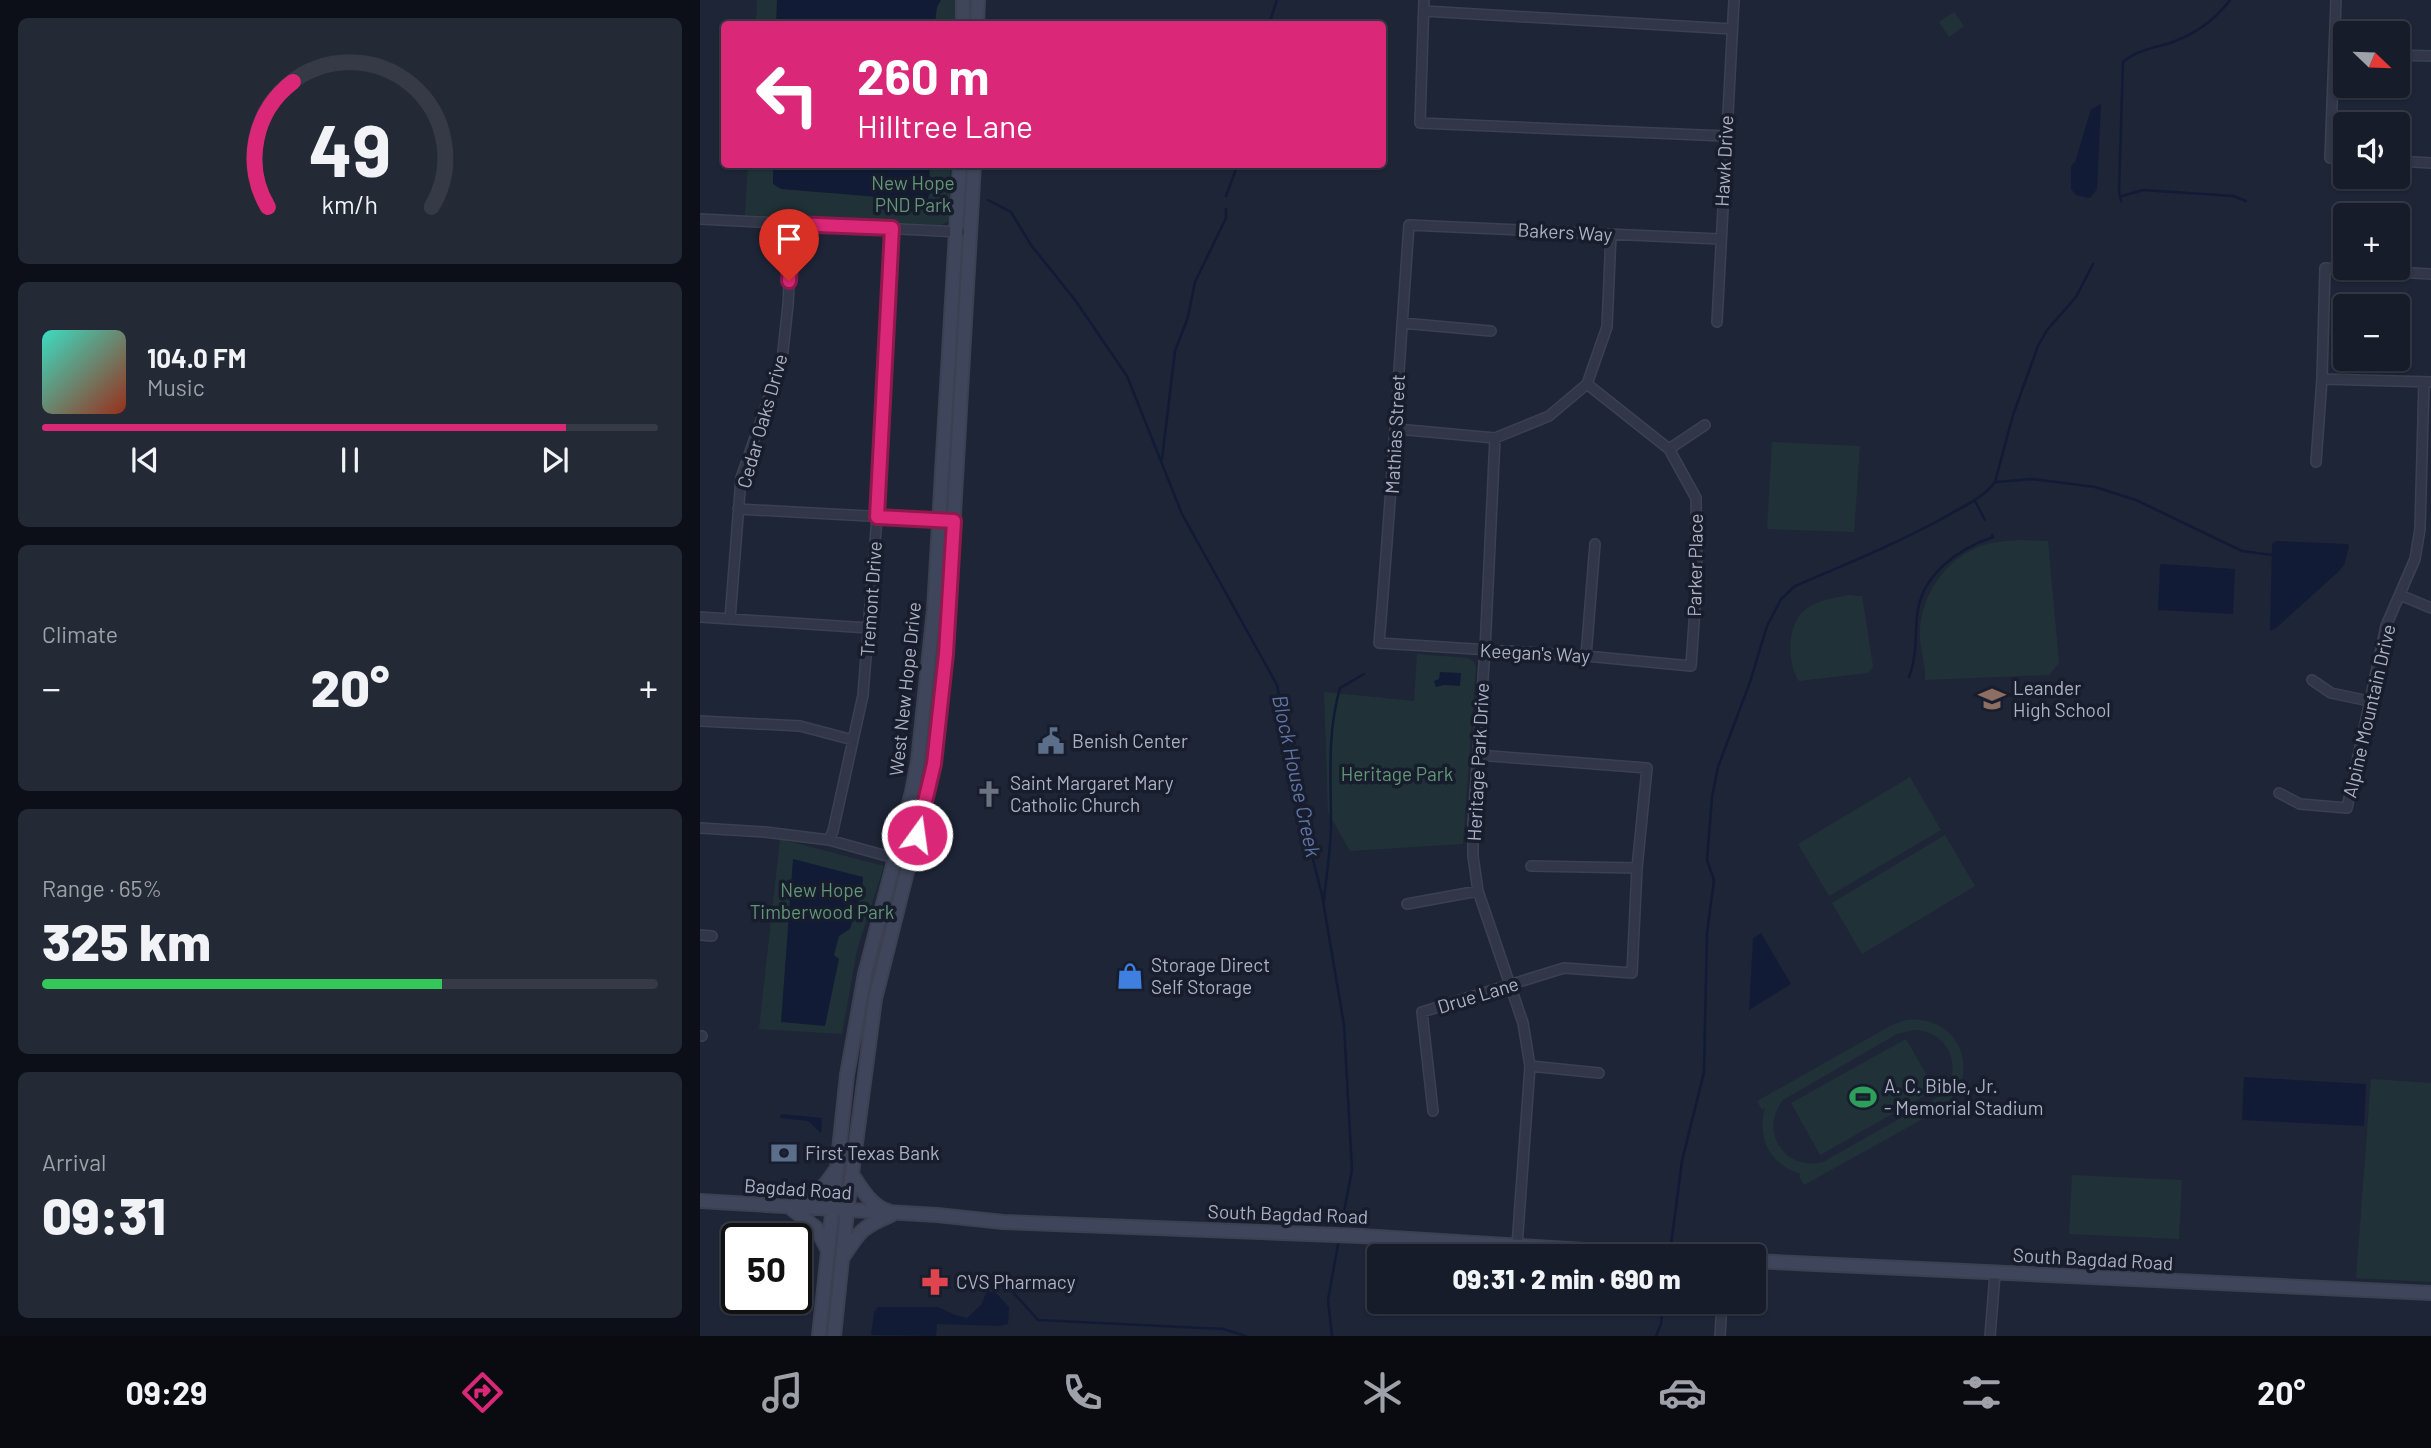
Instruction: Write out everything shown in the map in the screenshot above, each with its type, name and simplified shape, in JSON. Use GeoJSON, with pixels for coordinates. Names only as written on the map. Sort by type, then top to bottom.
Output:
{"type":"FeatureCollection","features":[{"type":"Feature","properties":{"kind":"main road"},"geometry":{"type":"LineString","coordinates":[[962,21],[963,0]]}},
{"type":"Feature","properties":{"kind":"main road"},"geometry":{"type":"LineString","coordinates":[[977,21],[978,0]]}},
{"type":"Feature","properties":{"kind":"main road","name":"West New Hope Drive"},"geometry":{"type":"LineString","coordinates":[[821,1332],[847,1075],[865,974],[918,761],[930,655],[960,168]]}},
{"type":"Feature","properties":{"kind":"main road","name":"West New Hope Drive"},"geometry":{"type":"LineString","coordinates":[[834,1336],[847,1211],[875,999],[934,764],[946,654],[974,168]]}},
{"type":"Feature","properties":{"kind":"main road"},"geometry":{"type":"LineString","coordinates":[[828,1250],[816,1228],[791,1208],[821,1190],[836,1169]]}},
{"type":"Feature","properties":{"kind":"main road"},"geometry":{"type":"LineString","coordinates":[[852,1174],[864,1193],[882,1210],[895,1213]]}},
{"type":"Feature","properties":{"kind":"main road","name":"Bagdad Road"},"geometry":{"type":"LineString","coordinates":[[700,1201],[895,1213]]}},
{"type":"Feature","properties":{"kind":"main road"},"geometry":{"type":"LineString","coordinates":[[842,1258],[860,1231],[895,1213]]}},
{"type":"Feature","properties":{"kind":"main road","name":"South Bagdad Road"},"geometry":{"type":"LineString","coordinates":[[895,1213],[1012,1222],[1361,1236],[1486,1244]]}},
{"type":"Feature","properties":{"kind":"main road","name":"South Bagdad Road"},"geometry":{"type":"LineString","coordinates":[[1766,1262],[2431,1293]]}},
{"type":"Feature","properties":{"kind":"street"},"geometry":{"type":"LineString","coordinates":[[1424,0],[1420,123],[1726,136]]}},
{"type":"Feature","properties":{"kind":"street","name":"Hawk Drive"},"geometry":{"type":"LineString","coordinates":[[1717,322],[1734,0]]}},
{"type":"Feature","properties":{"kind":"street"},"geometry":{"type":"LineString","coordinates":[[2336,0],[2338,21]]}},
{"type":"Feature","properties":{"kind":"street"},"geometry":{"type":"LineString","coordinates":[[1424,11],[1732,29]]}},
{"type":"Feature","properties":{"kind":"street"},"geometry":{"type":"LineString","coordinates":[[2410,55],[2431,56]]}},
{"type":"Feature","properties":{"kind":"street"},"geometry":{"type":"LineString","coordinates":[[2333,126],[2330,158],[2333,158]]}},
{"type":"Feature","properties":{"kind":"street"},"geometry":{"type":"LineString","coordinates":[[2410,162],[2431,163]]}},
{"type":"Feature","properties":{"kind":"street"},"geometry":{"type":"LineString","coordinates":[[700,219],[971,233]]}},
{"type":"Feature","properties":{"kind":"street","name":"Cedar Oaks Drive"},"geometry":{"type":"LineString","coordinates":[[730,619],[741,478],[782,360],[792,224]]}},
{"type":"Feature","properties":{"kind":"street","name":"Bakers Way"},"geometry":{"type":"LineString","coordinates":[[1409,225],[1720,239]]}},
{"type":"Feature","properties":{"kind":"street","name":"Mathias Street"},"geometry":{"type":"LineString","coordinates":[[1379,643],[1409,225]]}},
{"type":"Feature","properties":{"kind":"street","name":"Tremont Drive"},"geometry":{"type":"LineString","coordinates":[[829,840],[863,695],[877,517],[892,228]]}},
{"type":"Feature","properties":{"kind":"street"},"geometry":{"type":"LineString","coordinates":[[1396,429],[1495,438],[1549,416],[1587,384],[1607,327],[1611,234]]}},
{"type":"Feature","properties":{"kind":"street"},"geometry":{"type":"LineString","coordinates":[[2316,463],[2322,379],[2325,268],[2431,274]]}},
{"type":"Feature","properties":{"kind":"street"},"geometry":{"type":"LineString","coordinates":[[1402,323],[1491,331]]}},
{"type":"Feature","properties":{"kind":"street"},"geometry":{"type":"LineString","coordinates":[[2322,379],[2428,382]]}},
{"type":"Feature","properties":{"kind":"street","name":"Alpine Mountain Drive"},"geometry":{"type":"LineString","coordinates":[[2279,793],[2301,804],[2347,808],[2386,626],[2415,559],[2420,529],[2428,382]]}},
{"type":"Feature","properties":{"kind":"street","name":"Parker Place"},"geometry":{"type":"LineString","coordinates":[[1587,384],[1669,449],[1696,498],[1697,580],[1691,666]]}},
{"type":"Feature","properties":{"kind":"street"},"geometry":{"type":"LineString","coordinates":[[1669,449],[1705,425]]}},
{"type":"Feature","properties":{"kind":"street","name":"Heritage Park Drive"},"geometry":{"type":"LineString","coordinates":[[1495,438],[1473,845],[1478,891],[1523,1023],[1530,1066],[1517,1244]]}},
{"type":"Feature","properties":{"kind":"street"},"geometry":{"type":"LineString","coordinates":[[2420,504],[2431,505]]}},
{"type":"Feature","properties":{"kind":"street"},"geometry":{"type":"LineString","coordinates":[[738,509],[954,521]]}},
{"type":"Feature","properties":{"kind":"street"},"geometry":{"type":"LineString","coordinates":[[1586,656],[1595,544]]}},
{"type":"Feature","properties":{"kind":"street"},"geometry":{"type":"LineString","coordinates":[[2400,595],[2431,608]]}},
{"type":"Feature","properties":{"kind":"street"},"geometry":{"type":"LineString","coordinates":[[700,617],[869,628]]}},
{"type":"Feature","properties":{"kind":"street","name":"Keegan's Way"},"geometry":{"type":"LineString","coordinates":[[1379,643],[1586,656],[1691,666]]}},
{"type":"Feature","properties":{"kind":"street"},"geometry":{"type":"LineString","coordinates":[[2312,680],[2332,693],[2369,701]]}},
{"type":"Feature","properties":{"kind":"street"},"geometry":{"type":"LineString","coordinates":[[700,721],[800,726],[853,740]]}},
{"type":"Feature","properties":{"kind":"street"},"geometry":{"type":"LineString","coordinates":[[1478,755],[1647,768],[1637,868],[1531,866]]}},
{"type":"Feature","properties":{"kind":"street"},"geometry":{"type":"LineString","coordinates":[[700,828],[829,840],[883,855],[911,859]]}},
{"type":"Feature","properties":{"kind":"street","name":"Drue Lane"},"geometry":{"type":"LineString","coordinates":[[1433,1111],[1422,1012],[1564,968],[1632,974],[1637,868]]}},
{"type":"Feature","properties":{"kind":"street"},"geometry":{"type":"LineString","coordinates":[[1407,904],[1478,891]]}},
{"type":"Feature","properties":{"kind":"street"},"geometry":{"type":"LineString","coordinates":[[700,936],[712,936]]}},
{"type":"Feature","properties":{"kind":"street"},"geometry":{"type":"LineString","coordinates":[[1530,1066],[1599,1073]]}},
{"type":"Feature","properties":{"kind":"street"},"geometry":{"type":"LineString","coordinates":[[1990,1336],[1995,1274]]}},
{"type":"Feature","properties":{"kind":"street"},"geometry":{"type":"LineString","coordinates":[[1720,1336],[1721,1314]]}},
{"type":"Feature","properties":{"kind":"green space"},"geometry":{"type":"Polygon","coordinates":[[[757,0],[957,0],[956,21],[756,21],[757,0]]]}},
{"type":"Feature","properties":{"kind":"green space"},"geometry":{"type":"Polygon","coordinates":[[[1954,12],[1964,26],[1949,37],[1939,22],[1954,12]]]}},
{"type":"Feature","properties":{"kind":"green space","name":"New Hope PND Park"},"geometry":{"type":"Polygon","coordinates":[[[748,168],[950,168],[950,220],[942,225],[745,215],[748,168]]]}},
{"type":"Feature","properties":{"kind":"green space"},"geometry":{"type":"Polygon","coordinates":[[[1772,442],[1860,446],[1854,532],[1767,529],[1772,442]]]}},
{"type":"Feature","properties":{"kind":"green space"},"geometry":{"type":"Polygon","coordinates":[[[2048,541],[2059,663],[2049,675],[1925,680],[1920,637],[1922,617],[1931,590],[1939,578],[1948,567],[1971,550],[1993,543],[2048,541]]]}},
{"type":"Feature","properties":{"kind":"green space"},"geometry":{"type":"Polygon","coordinates":[[[1848,595],[1862,596],[1873,666],[1868,673],[1799,681],[1792,664],[1790,643],[1800,615],[1815,603],[1848,595]]]}},
{"type":"Feature","properties":{"kind":"green space","name":"Heritage Park"},"geometry":{"type":"Polygon","coordinates":[[[1417,654],[1468,658],[1476,667],[1463,844],[1350,851],[1328,812],[1324,692],[1414,701],[1417,654]]]}},
{"type":"Feature","properties":{"kind":"green space"},"geometry":{"type":"Polygon","coordinates":[[[1910,777],[1941,830],[1829,896],[1798,844],[1910,777]]]}},
{"type":"Feature","properties":{"kind":"green space"},"geometry":{"type":"Polygon","coordinates":[[[1945,835],[1975,886],[1862,954],[1832,903],[1945,835]]]}},
{"type":"Feature","properties":{"kind":"green space","name":"New Hope Timberwood Park"},"geometry":{"type":"Polygon","coordinates":[[[780,839],[884,866],[857,950],[842,1034],[759,1029],[780,839]]]}},
{"type":"Feature","properties":{"kind":"green space","name":"A. C. Bible, Jr. - Memorial Stadium"},"geometry":{"type":"Polygon","coordinates":[[[1906,1020],[1925,1021],[1941,1027],[1953,1038],[1961,1051],[1964,1066],[1961,1082],[1953,1097],[1939,1110],[1804,1185],[1799,1176],[1801,1174],[1781,1165],[1768,1149],[1763,1130],[1765,1108],[1762,1110],[1757,1101],[1892,1025],[1906,1020]],[[1914,1030],[1897,1034],[1783,1100],[1773,1124],[1779,1146],[1797,1161],[1823,1162],[1943,1094],[1952,1073],[1950,1052],[1936,1037],[1914,1030]]]}},
{"type":"Feature","properties":{"kind":"green space","name":"A. C. Bible, Jr. - Memorial Stadium"},"geometry":{"type":"Polygon","coordinates":[[[1906,1039],[1935,1090],[1820,1155],[1791,1103],[1906,1039]]]}},
{"type":"Feature","properties":{"kind":"green space"},"geometry":{"type":"Polygon","coordinates":[[[2371,1079],[2431,1083],[2431,1282],[2356,1278],[2371,1079]]]}},
{"type":"Feature","properties":{"kind":"green space"},"geometry":{"type":"Polygon","coordinates":[[[2072,1175],[2182,1180],[2179,1239],[2069,1234],[2072,1175]]]}},
{"type":"Feature","properties":{"kind":"water"},"geometry":{"type":"Polygon","coordinates":[[[777,0],[941,0],[935,21],[776,21],[777,0]]]}},
{"type":"Feature","properties":{"kind":"water"},"geometry":{"type":"Polygon","coordinates":[[[2101,104],[2097,189],[2090,198],[2076,195],[2071,189],[2071,166],[2075,162],[2091,109],[2101,104]]]}},
{"type":"Feature","properties":{"kind":"water"},"geometry":{"type":"Polygon","coordinates":[[[773,168],[930,168],[931,193],[927,202],[922,204],[895,199],[890,202],[890,198],[781,189],[773,184],[773,168]]]}},
{"type":"Feature","properties":{"kind":"water"},"geometry":{"type":"Polygon","coordinates":[[[2276,541],[2349,546],[2344,565],[2337,573],[2270,631],[2272,544],[2276,541]]]}},
{"type":"Feature","properties":{"kind":"water"},"geometry":{"type":"Polygon","coordinates":[[[2162,564],[2235,569],[2233,614],[2158,610],[2162,564]]]}},
{"type":"Feature","properties":{"kind":"water"},"geometry":{"type":"Polygon","coordinates":[[[1440,672],[1461,673],[1460,686],[1436,687],[1434,681],[1439,679],[1440,672]]]}},
{"type":"Feature","properties":{"kind":"water"},"geometry":{"type":"Polygon","coordinates":[[[793,859],[863,877],[850,929],[839,936],[834,955],[839,959],[825,1026],[781,1022],[793,859]]]}},
{"type":"Feature","properties":{"kind":"water"},"geometry":{"type":"Polygon","coordinates":[[[1761,933],[1791,984],[1749,1010],[1753,938],[1761,933]]]}},
{"type":"Feature","properties":{"kind":"water"},"geometry":{"type":"Polygon","coordinates":[[[2244,1077],[2366,1084],[2364,1126],[2242,1120],[2244,1077]]]}},
{"type":"Feature","properties":{"kind":"water"},"geometry":{"type":"Polygon","coordinates":[[[781,1114],[822,1118],[821,1133],[808,1121],[780,1118],[781,1114]]]}},
{"type":"Feature","properties":{"kind":"water"},"geometry":{"type":"Polygon","coordinates":[[[987,1291],[996,1293],[1009,1307],[1008,1324],[937,1324],[936,1336],[871,1335],[874,1312],[878,1307],[938,1307],[967,1318],[981,1305],[987,1291]]]}},
{"type":"Feature","properties":{"kind":"waterway","name":"Block House Creek"},"geometry":{"type":"LineString","coordinates":[[1270,21],[1277,0]]}},
{"type":"Feature","properties":{"kind":"waterway"},"geometry":{"type":"LineString","coordinates":[[2121,201],[2119,192],[2123,62],[2140,52],[2187,36],[2218,14],[2230,0]]}},
{"type":"Feature","properties":{"kind":"waterway","name":"Block House Creek"},"geometry":{"type":"LineString","coordinates":[[1226,196],[1236,168]]}},
{"type":"Feature","properties":{"kind":"waterway"},"geometry":{"type":"LineString","coordinates":[[2122,196],[2143,190],[2233,196],[2246,201]]}},
{"type":"Feature","properties":{"kind":"waterway","name":"Block House Creek"},"geometry":{"type":"LineString","coordinates":[[988,200],[1011,212],[1031,245],[1075,300],[1127,376],[1182,514],[1277,685],[1299,804],[1322,895],[1344,1025],[1352,1170],[1340,1232]]}},
{"type":"Feature","properties":{"kind":"waterway","name":"Block House Creek"},"geometry":{"type":"LineString","coordinates":[[1162,459],[1175,351],[1188,317],[1195,282],[1226,218],[1226,209]]}},
{"type":"Feature","properties":{"kind":"waterway"},"geometry":{"type":"LineString","coordinates":[[1671,1244],[1682,1161],[1704,1072],[1707,933],[1714,880],[1707,860],[1712,797],[1718,767],[1750,682],[1767,626],[1781,599],[1795,586],[1929,526],[1990,488],[1995,482],[2013,415],[2038,346],[2047,330],[2076,297],[2093,264]]}},
{"type":"Feature","properties":{"kind":"waterway"},"geometry":{"type":"LineString","coordinates":[[1996,482],[2032,479],[2095,487],[2136,500],[2242,551],[2272,555]]}},
{"type":"Feature","properties":{"kind":"waterway"},"geometry":{"type":"LineString","coordinates":[[1975,501],[1985,520]]}},
{"type":"Feature","properties":{"kind":"waterway"},"geometry":{"type":"LineString","coordinates":[[1909,677],[1915,655],[1917,617],[1925,589],[1933,577],[1954,557],[1993,537],[1992,535]]}},
{"type":"Feature","properties":{"kind":"waterway"},"geometry":{"type":"LineString","coordinates":[[1324,901],[1331,834],[1333,722],[1340,688],[1364,674]]}},
{"type":"Feature","properties":{"kind":"waterway","name":"Block House Creek"},"geometry":{"type":"LineString","coordinates":[[1332,1336],[1328,1300],[1339,1239]]}},
{"type":"Feature","properties":{"kind":"waterway"},"geometry":{"type":"LineString","coordinates":[[1000,1278],[1038,1320],[1223,1329],[1246,1336]]}},
{"type":"Feature","properties":{"kind":"waterway"},"geometry":{"type":"LineString","coordinates":[[1656,1336],[1662,1314]]}},
{"type":"Feature","properties":{"kind":"place","name":"Leander High School"},"geometry":{"type":"Point","coordinates":[1992,699]}},
{"type":"Feature","properties":{"kind":"place","name":"Benish Center"},"geometry":{"type":"Point","coordinates":[1051,741]}},
{"type":"Feature","properties":{"kind":"place","name":"Saint Margaret Mary Catholic Church"},"geometry":{"type":"Point","coordinates":[989,794]}},
{"type":"Feature","properties":{"kind":"place","name":"Storage Direct Self Storage"},"geometry":{"type":"Point","coordinates":[1130,976]}},
{"type":"Feature","properties":{"kind":"place","name":"A. C. Bible, Jr. - Memorial Stadium"},"geometry":{"type":"Point","coordinates":[1863,1097]}},
{"type":"Feature","properties":{"kind":"place","name":"First Texas Bank"},"geometry":{"type":"Point","coordinates":[784,1153]}},
{"type":"Feature","properties":{"kind":"place","name":"CVS Pharmacy"},"geometry":{"type":"Point","coordinates":[935,1282]}},
{"type":"Feature","properties":{"kind":"route"},"geometry":{"type":"LineString","coordinates":[[789,281],[792,224],[892,228],[877,517],[954,521],[946,654],[934,764],[917,835]]}}]}
